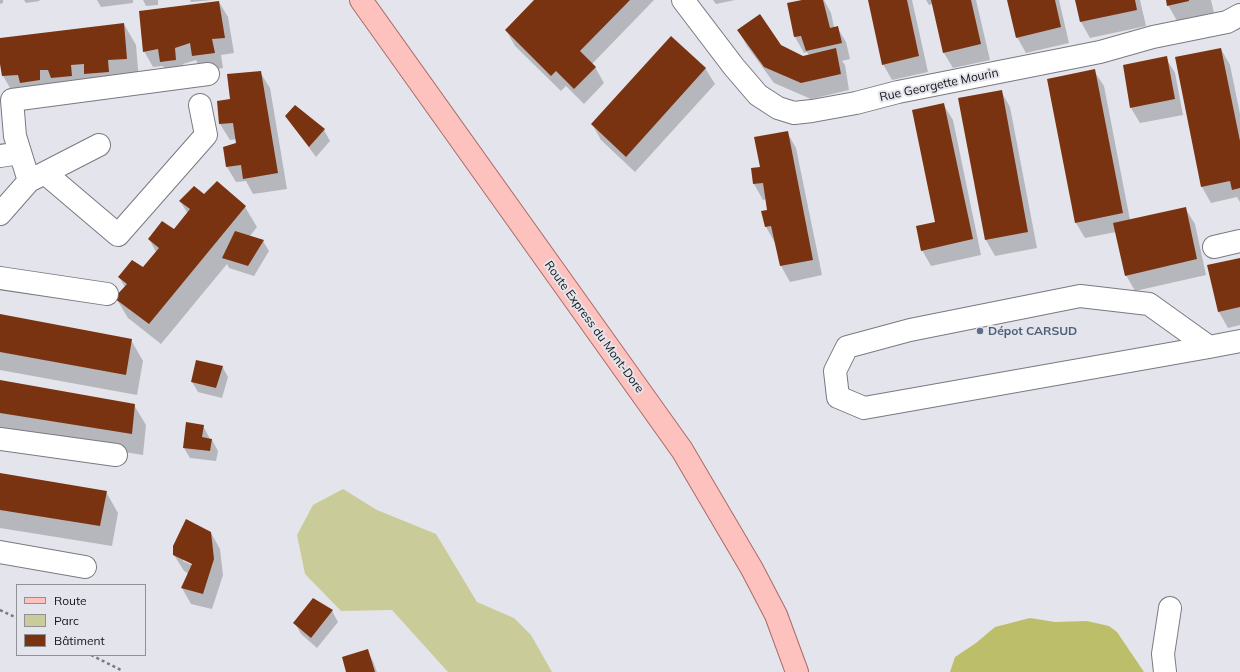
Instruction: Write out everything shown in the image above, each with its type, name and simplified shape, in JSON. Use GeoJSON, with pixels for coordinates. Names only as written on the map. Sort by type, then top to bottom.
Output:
{"type":"FeatureCollection","features":[{"type":"Feature","properties":{"kind":"main road","name":"Route Express du Mont-Dore"},"geometry":{"type":"LineString","coordinates":[[361,0],[682,450],[752,569],[776,615],[797,672]]}},
{"type":"Feature","properties":{"kind":"street","name":"Rue Georgette Mourin"},"geometry":{"type":"LineString","coordinates":[[683,0],[734,67],[758,95],[778,108],[794,112],[812,111],[856,103],[898,92],[1100,52],[1153,37],[1227,22],[1240,15]]}},
{"type":"Feature","properties":{"kind":"street"},"geometry":{"type":"LineString","coordinates":[[200,105],[206,135],[118,235],[37,177],[10,155],[15,136],[12,100],[208,74]]}},
{"type":"Feature","properties":{"kind":"street"},"geometry":{"type":"LineString","coordinates":[[0,214],[37,177],[99,145]]}},
{"type":"Feature","properties":{"kind":"street"},"geometry":{"type":"LineString","coordinates":[[1214,247],[1240,241]]}},
{"type":"Feature","properties":{"kind":"street"},"geometry":{"type":"LineString","coordinates":[[0,278],[107,294]]}},
{"type":"Feature","properties":{"kind":"street"},"geometry":{"type":"LineString","coordinates":[[1209,347],[1149,304],[1080,296],[910,330],[847,347],[835,371],[838,397],[864,408],[1209,347],[1240,341]]}},
{"type":"Feature","properties":{"kind":"street"},"geometry":{"type":"LineString","coordinates":[[0,439],[116,455]]}},
{"type":"Feature","properties":{"kind":"street"},"geometry":{"type":"LineString","coordinates":[[0,552],[85,567]]}},
{"type":"Feature","properties":{"kind":"street"},"geometry":{"type":"LineString","coordinates":[[1166,672],[1163,654],[1170,608]]}},
{"type":"Feature","properties":{"kind":"path"},"geometry":{"type":"LineString","coordinates":[[0,610],[16,618]]}},
{"type":"Feature","properties":{"kind":"path"},"geometry":{"type":"LineString","coordinates":[[93,656],[121,670],[122,672]]}},
{"type":"Feature","properties":{"kind":"green space"},"geometry":{"type":"Polygon","coordinates":[[[343,489],[377,510],[436,534],[477,602],[514,618],[531,635],[552,672],[448,672],[392,610],[341,611],[305,574],[297,535],[313,505],[343,489]]]}},
{"type":"Feature","properties":{"kind":"green space"},"geometry":{"type":"Polygon","coordinates":[[[1030,618],[1055,622],[1087,621],[1109,626],[1117,632],[1144,672],[950,672],[955,657],[976,643],[995,627],[1030,618]]]}},
{"type":"Feature","properties":{"kind":"building"},"geometry":{"type":"Polygon","coordinates":[[[534,0],[630,0],[580,51],[596,67],[574,89],[556,71],[551,76],[505,30],[534,0]]]}},
{"type":"Feature","properties":{"kind":"building"},"geometry":{"type":"Polygon","coordinates":[[[802,0],[823,0],[830,28],[838,26],[842,43],[806,51],[801,36],[794,37],[787,3],[802,0]]]}},
{"type":"Feature","properties":{"kind":"building"},"geometry":{"type":"Polygon","coordinates":[[[868,0],[907,0],[919,56],[882,65],[868,0]]]}},
{"type":"Feature","properties":{"kind":"building"},"geometry":{"type":"Polygon","coordinates":[[[931,0],[971,0],[981,44],[943,53],[931,0]]]}},
{"type":"Feature","properties":{"kind":"building"},"geometry":{"type":"Polygon","coordinates":[[[1007,0],[1055,0],[1061,27],[1016,38],[1007,0]]]}},
{"type":"Feature","properties":{"kind":"building"},"geometry":{"type":"Polygon","coordinates":[[[1075,0],[1135,0],[1137,10],[1080,22],[1075,0]]]}},
{"type":"Feature","properties":{"kind":"building"},"geometry":{"type":"Polygon","coordinates":[[[1166,0],[1189,0],[1189,1],[1167,6],[1166,0]]]}},
{"type":"Feature","properties":{"kind":"building"},"geometry":{"type":"Polygon","coordinates":[[[219,1],[225,38],[212,39],[215,53],[192,56],[190,43],[175,48],[176,60],[160,62],[158,49],[143,52],[139,11],[219,1]]]}},
{"type":"Feature","properties":{"kind":"building"},"geometry":{"type":"Polygon","coordinates":[[[760,14],[781,45],[803,56],[836,48],[841,74],[801,83],[764,67],[737,30],[760,14]]]}},
{"type":"Feature","properties":{"kind":"building"},"geometry":{"type":"Polygon","coordinates":[[[124,23],[127,59],[108,60],[109,72],[84,74],[84,64],[71,65],[72,76],[51,78],[48,70],[40,70],[40,80],[20,83],[18,75],[2,76],[0,64],[0,38],[124,23]]]}},
{"type":"Feature","properties":{"kind":"building"},"geometry":{"type":"Polygon","coordinates":[[[671,36],[706,68],[626,157],[591,124],[671,36]]]}},
{"type":"Feature","properties":{"kind":"building"},"geometry":{"type":"Polygon","coordinates":[[[1221,48],[1240,141],[1240,188],[1232,190],[1230,181],[1201,187],[1175,57],[1221,48]]]}},
{"type":"Feature","properties":{"kind":"building"},"geometry":{"type":"Polygon","coordinates":[[[1167,56],[1175,99],[1130,108],[1123,65],[1167,56]]]}},
{"type":"Feature","properties":{"kind":"building"},"geometry":{"type":"Polygon","coordinates":[[[1095,69],[1123,213],[1075,223],[1047,79],[1095,69]]]}},
{"type":"Feature","properties":{"kind":"building"},"geometry":{"type":"Polygon","coordinates":[[[261,71],[278,173],[243,179],[241,165],[226,167],[223,147],[236,143],[233,123],[219,124],[217,101],[230,99],[227,74],[261,71]]]}},
{"type":"Feature","properties":{"kind":"building"},"geometry":{"type":"Polygon","coordinates":[[[1002,90],[1028,232],[985,240],[958,98],[1002,90]]]}},
{"type":"Feature","properties":{"kind":"building"},"geometry":{"type":"Polygon","coordinates":[[[944,103],[973,239],[921,251],[916,226],[935,222],[912,110],[944,103]]]}},
{"type":"Feature","properties":{"kind":"building"},"geometry":{"type":"Polygon","coordinates":[[[295,105],[325,129],[309,147],[285,116],[295,105]]]}},
{"type":"Feature","properties":{"kind":"building"},"geometry":{"type":"Polygon","coordinates":[[[788,131],[813,260],[780,266],[771,226],[765,227],[761,211],[767,210],[763,183],[753,184],[751,168],[760,167],[754,137],[788,131]]]}},
{"type":"Feature","properties":{"kind":"building"},"geometry":{"type":"Polygon","coordinates":[[[217,181],[246,206],[149,324],[114,298],[127,284],[118,277],[132,260],[143,267],[159,248],[148,239],[162,221],[174,229],[190,209],[179,201],[194,186],[204,194],[217,181]]]}},
{"type":"Feature","properties":{"kind":"building"},"geometry":{"type":"Polygon","coordinates":[[[1186,207],[1197,259],[1125,276],[1113,223],[1186,207]]]}},
{"type":"Feature","properties":{"kind":"building"},"geometry":{"type":"Polygon","coordinates":[[[235,231],[264,240],[248,266],[222,258],[235,231]]]}},
{"type":"Feature","properties":{"kind":"building"},"geometry":{"type":"Polygon","coordinates":[[[1240,258],[1240,307],[1218,312],[1207,265],[1240,258]]]}},
{"type":"Feature","properties":{"kind":"building"},"geometry":{"type":"Polygon","coordinates":[[[0,314],[132,339],[126,375],[0,352],[0,314]]]}},
{"type":"Feature","properties":{"kind":"building"},"geometry":{"type":"Polygon","coordinates":[[[196,360],[223,366],[216,388],[191,382],[196,360]]]}},
{"type":"Feature","properties":{"kind":"building"},"geometry":{"type":"Polygon","coordinates":[[[0,380],[135,404],[132,434],[0,413],[0,380]]]}},
{"type":"Feature","properties":{"kind":"building"},"geometry":{"type":"Polygon","coordinates":[[[186,422],[204,425],[202,437],[212,439],[210,451],[183,448],[186,422]]]}},
{"type":"Feature","properties":{"kind":"building"},"geometry":{"type":"Polygon","coordinates":[[[0,473],[107,491],[100,526],[0,510],[0,473]]]}},
{"type":"Feature","properties":{"kind":"building"},"geometry":{"type":"Polygon","coordinates":[[[186,519],[211,532],[214,559],[203,594],[181,588],[192,564],[173,555],[173,546],[186,519]]]}},
{"type":"Feature","properties":{"kind":"building"},"geometry":{"type":"Polygon","coordinates":[[[313,598],[333,610],[311,638],[293,623],[313,598]]]}},
{"type":"Feature","properties":{"kind":"building"},"geometry":{"type":"Polygon","coordinates":[[[368,649],[375,672],[346,672],[342,657],[368,649]]]}},
{"type":"Feature","properties":{"kind":"place","name":"Dépot CARSUD"},"geometry":{"type":"Point","coordinates":[980,331]}}]}
